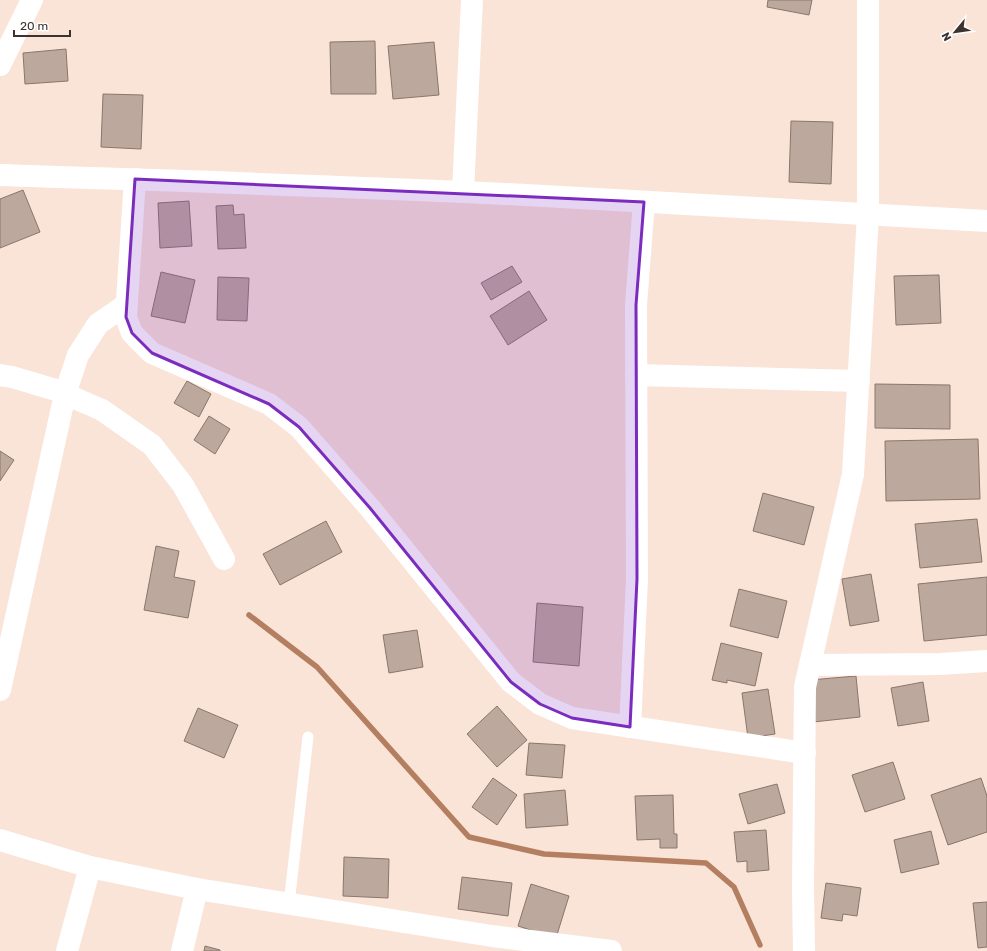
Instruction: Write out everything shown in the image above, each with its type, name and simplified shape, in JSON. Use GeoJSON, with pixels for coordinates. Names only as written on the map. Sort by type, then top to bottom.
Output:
{"type":"FeatureCollection","features":[{"type":"Feature","properties":{"kind":"street"},"geometry":{"type":"LineString","coordinates":[[0,65],[32,0]]}},
{"type":"Feature","properties":{"kind":"street"},"geometry":{"type":"LineString","coordinates":[[462,192],[472,0]]}},
{"type":"Feature","properties":{"kind":"street"},"geometry":{"type":"LineString","coordinates":[[804,951],[803,887],[805,687],[853,474],[868,215],[868,0]]}},
{"type":"Feature","properties":{"kind":"street"},"geometry":{"type":"LineString","coordinates":[[0,175],[225,182],[462,192],[987,221]]}},
{"type":"Feature","properties":{"kind":"street"},"geometry":{"type":"LineString","coordinates":[[135,179],[126,317],[132,333],[152,353],[269,404],[299,427],[370,508],[511,682],[540,704],[572,718],[804,754]]}},
{"type":"Feature","properties":{"kind":"street"},"geometry":{"type":"LineString","coordinates":[[630,727],[637,579],[636,305],[644,202]]}},
{"type":"Feature","properties":{"kind":"street"},"geometry":{"type":"LineString","coordinates":[[0,690],[65,394],[78,355],[98,324],[127,304]]}},
{"type":"Feature","properties":{"kind":"street"},"geometry":{"type":"LineString","coordinates":[[0,375],[56,390],[102,410],[152,445],[183,485],[224,559]]}},
{"type":"Feature","properties":{"kind":"street"},"geometry":{"type":"LineString","coordinates":[[636,376],[859,381]]}},
{"type":"Feature","properties":{"kind":"street"},"geometry":{"type":"LineString","coordinates":[[810,665],[940,664],[987,661]]}},
{"type":"Feature","properties":{"kind":"street"},"geometry":{"type":"LineString","coordinates":[[0,840],[90,867],[197,889],[492,936],[611,951]]}},
{"type":"Feature","properties":{"kind":"street"},"geometry":{"type":"LineString","coordinates":[[67,951],[90,867]]}},
{"type":"Feature","properties":{"kind":"street"},"geometry":{"type":"LineString","coordinates":[[182,951],[197,889]]}},
{"type":"Feature","properties":{"kind":"lane"},"geometry":{"type":"LineString","coordinates":[[289,904],[308,737]]}},
{"type":"Feature","properties":{"kind":"highlighted area"},"geometry":{"type":"Polygon","coordinates":[[[135,179],[644,202],[636,305],[637,579],[630,727],[572,718],[540,704],[511,682],[370,508],[299,427],[269,404],[152,353],[132,333],[126,317],[135,179]]]}},
{"type":"Feature","properties":{"kind":"building"},"geometry":{"type":"Polygon","coordinates":[[[768,0],[812,0],[809,15],[767,7],[768,0]]]}},
{"type":"Feature","properties":{"kind":"building"},"geometry":{"type":"Polygon","coordinates":[[[375,41],[376,94],[331,94],[330,42],[375,41]]]}},
{"type":"Feature","properties":{"kind":"building"},"geometry":{"type":"Polygon","coordinates":[[[434,42],[439,95],[393,99],[388,46],[434,42]]]}},
{"type":"Feature","properties":{"kind":"building"},"geometry":{"type":"Polygon","coordinates":[[[66,49],[68,81],[25,84],[23,53],[66,49]]]}},
{"type":"Feature","properties":{"kind":"building"},"geometry":{"type":"Polygon","coordinates":[[[103,94],[143,95],[141,149],[101,147],[103,94]]]}},
{"type":"Feature","properties":{"kind":"building"},"geometry":{"type":"Polygon","coordinates":[[[791,121],[833,122],[831,184],[789,182],[791,121]]]}},
{"type":"Feature","properties":{"kind":"building"},"geometry":{"type":"Polygon","coordinates":[[[23,190],[40,232],[0,248],[0,199],[23,190]]]}},
{"type":"Feature","properties":{"kind":"building"},"geometry":{"type":"Polygon","coordinates":[[[189,201],[192,246],[160,248],[158,203],[189,201]]]}},
{"type":"Feature","properties":{"kind":"building"},"geometry":{"type":"Polygon","coordinates":[[[233,205],[234,215],[244,214],[246,248],[218,249],[216,206],[233,205]]]}},
{"type":"Feature","properties":{"kind":"building"},"geometry":{"type":"Polygon","coordinates":[[[512,266],[522,282],[491,300],[481,283],[512,266]]]}},
{"type":"Feature","properties":{"kind":"building"},"geometry":{"type":"Polygon","coordinates":[[[161,272],[195,280],[185,323],[151,316],[161,272]]]}},
{"type":"Feature","properties":{"kind":"building"},"geometry":{"type":"Polygon","coordinates":[[[939,275],[941,323],[896,325],[894,276],[939,275]]]}},
{"type":"Feature","properties":{"kind":"building"},"geometry":{"type":"Polygon","coordinates":[[[218,277],[249,278],[247,321],[217,320],[218,277]]]}},
{"type":"Feature","properties":{"kind":"building"},"geometry":{"type":"Polygon","coordinates":[[[529,291],[547,320],[508,345],[490,316],[529,291]]]}},
{"type":"Feature","properties":{"kind":"building"},"geometry":{"type":"Polygon","coordinates":[[[187,381],[211,394],[199,417],[174,403],[187,381]]]}},
{"type":"Feature","properties":{"kind":"building"},"geometry":{"type":"Polygon","coordinates":[[[875,384],[950,385],[950,429],[875,428],[875,384]]]}},
{"type":"Feature","properties":{"kind":"building"},"geometry":{"type":"Polygon","coordinates":[[[209,416],[230,429],[215,454],[194,440],[209,416]]]}},
{"type":"Feature","properties":{"kind":"building"},"geometry":{"type":"Polygon","coordinates":[[[978,439],[980,499],[886,501],[885,441],[978,439]]]}},
{"type":"Feature","properties":{"kind":"building"},"geometry":{"type":"Polygon","coordinates":[[[0,451],[14,460],[0,481],[0,451]]]}},
{"type":"Feature","properties":{"kind":"building"},"geometry":{"type":"Polygon","coordinates":[[[763,493],[814,507],[804,545],[753,531],[763,493]]]}},
{"type":"Feature","properties":{"kind":"building"},"geometry":{"type":"Polygon","coordinates":[[[977,519],[982,562],[920,568],[915,524],[977,519]]]}},
{"type":"Feature","properties":{"kind":"building"},"geometry":{"type":"Polygon","coordinates":[[[326,521],[342,552],[280,585],[263,554],[326,521]]]}},
{"type":"Feature","properties":{"kind":"building"},"geometry":{"type":"Polygon","coordinates":[[[156,546],[179,551],[174,577],[195,581],[188,618],[144,610],[156,546]]]}},
{"type":"Feature","properties":{"kind":"building"},"geometry":{"type":"Polygon","coordinates":[[[871,574],[879,621],[850,626],[842,579],[871,574]]]}},
{"type":"Feature","properties":{"kind":"building"},"geometry":{"type":"Polygon","coordinates":[[[987,577],[987,635],[924,641],[918,584],[987,577]]]}},
{"type":"Feature","properties":{"kind":"building"},"geometry":{"type":"Polygon","coordinates":[[[739,589],[787,601],[778,638],[730,626],[739,589]]]}},
{"type":"Feature","properties":{"kind":"building"},"geometry":{"type":"Polygon","coordinates":[[[537,603],[583,607],[579,666],[533,662],[537,603]]]}},
{"type":"Feature","properties":{"kind":"building"},"geometry":{"type":"Polygon","coordinates":[[[417,630],[423,667],[389,673],[383,635],[417,630]]]}},
{"type":"Feature","properties":{"kind":"building"},"geometry":{"type":"Polygon","coordinates":[[[721,643],[762,653],[755,686],[727,680],[727,683],[712,680],[721,643]]]}},
{"type":"Feature","properties":{"kind":"building"},"geometry":{"type":"Polygon","coordinates":[[[856,676],[860,717],[813,722],[810,680],[856,676]]]}},
{"type":"Feature","properties":{"kind":"building"},"geometry":{"type":"Polygon","coordinates":[[[923,682],[929,721],[898,726],[891,688],[923,682]]]}},
{"type":"Feature","properties":{"kind":"building"},"geometry":{"type":"Polygon","coordinates":[[[768,689],[775,734],[748,738],[742,693],[768,689]]]}},
{"type":"Feature","properties":{"kind":"building"},"geometry":{"type":"Polygon","coordinates":[[[497,706],[527,740],[497,767],[467,734],[497,706]]]}},
{"type":"Feature","properties":{"kind":"building"},"geometry":{"type":"Polygon","coordinates":[[[198,708],[238,725],[224,758],[184,741],[198,708]]]}},
{"type":"Feature","properties":{"kind":"building"},"geometry":{"type":"Polygon","coordinates":[[[529,743],[565,745],[562,778],[526,775],[529,743]]]}},
{"type":"Feature","properties":{"kind":"building"},"geometry":{"type":"Polygon","coordinates":[[[893,762],[905,799],[865,812],[852,775],[893,762]]]}},
{"type":"Feature","properties":{"kind":"building"},"geometry":{"type":"Polygon","coordinates":[[[493,778],[517,795],[497,825],[472,807],[493,778]]]}},
{"type":"Feature","properties":{"kind":"building"},"geometry":{"type":"Polygon","coordinates":[[[981,778],[987,796],[987,832],[948,845],[931,795],[981,778]]]}},
{"type":"Feature","properties":{"kind":"building"},"geometry":{"type":"Polygon","coordinates":[[[777,784],[785,813],[748,824],[739,794],[777,784]]]}},
{"type":"Feature","properties":{"kind":"building"},"geometry":{"type":"Polygon","coordinates":[[[565,790],[568,825],[526,828],[524,794],[565,790]]]}},
{"type":"Feature","properties":{"kind":"building"},"geometry":{"type":"Polygon","coordinates":[[[673,795],[674,834],[677,834],[677,848],[660,848],[660,839],[637,840],[635,796],[673,795]]]}},
{"type":"Feature","properties":{"kind":"building"},"geometry":{"type":"Polygon","coordinates":[[[766,830],[769,870],[747,872],[747,861],[737,862],[734,832],[766,830]]]}},
{"type":"Feature","properties":{"kind":"building"},"geometry":{"type":"Polygon","coordinates":[[[931,831],[939,864],[901,873],[894,840],[931,831]]]}},
{"type":"Feature","properties":{"kind":"building"},"geometry":{"type":"Polygon","coordinates":[[[344,857],[389,859],[388,898],[343,896],[344,857]]]}},
{"type":"Feature","properties":{"kind":"building"},"geometry":{"type":"Polygon","coordinates":[[[462,877],[512,883],[508,916],[458,909],[462,877]]]}},
{"type":"Feature","properties":{"kind":"building"},"geometry":{"type":"Polygon","coordinates":[[[826,883],[861,888],[857,916],[843,914],[842,921],[821,918],[826,883]]]}},
{"type":"Feature","properties":{"kind":"building"},"geometry":{"type":"Polygon","coordinates":[[[531,884],[569,896],[556,938],[518,926],[531,884]]]}},
{"type":"Feature","properties":{"kind":"building"},"geometry":{"type":"Polygon","coordinates":[[[987,902],[987,947],[978,948],[973,903],[987,902]]]}},
{"type":"Feature","properties":{"kind":"building"},"geometry":{"type":"Polygon","coordinates":[[[205,946],[220,950],[220,951],[204,951],[205,946]]]}},
{"type":"Feature","properties":{"kind":"waterway"},"geometry":{"type":"LineString","coordinates":[[249,615],[317,667],[469,837],[544,854],[706,863],[734,887],[760,945]]}}]}
